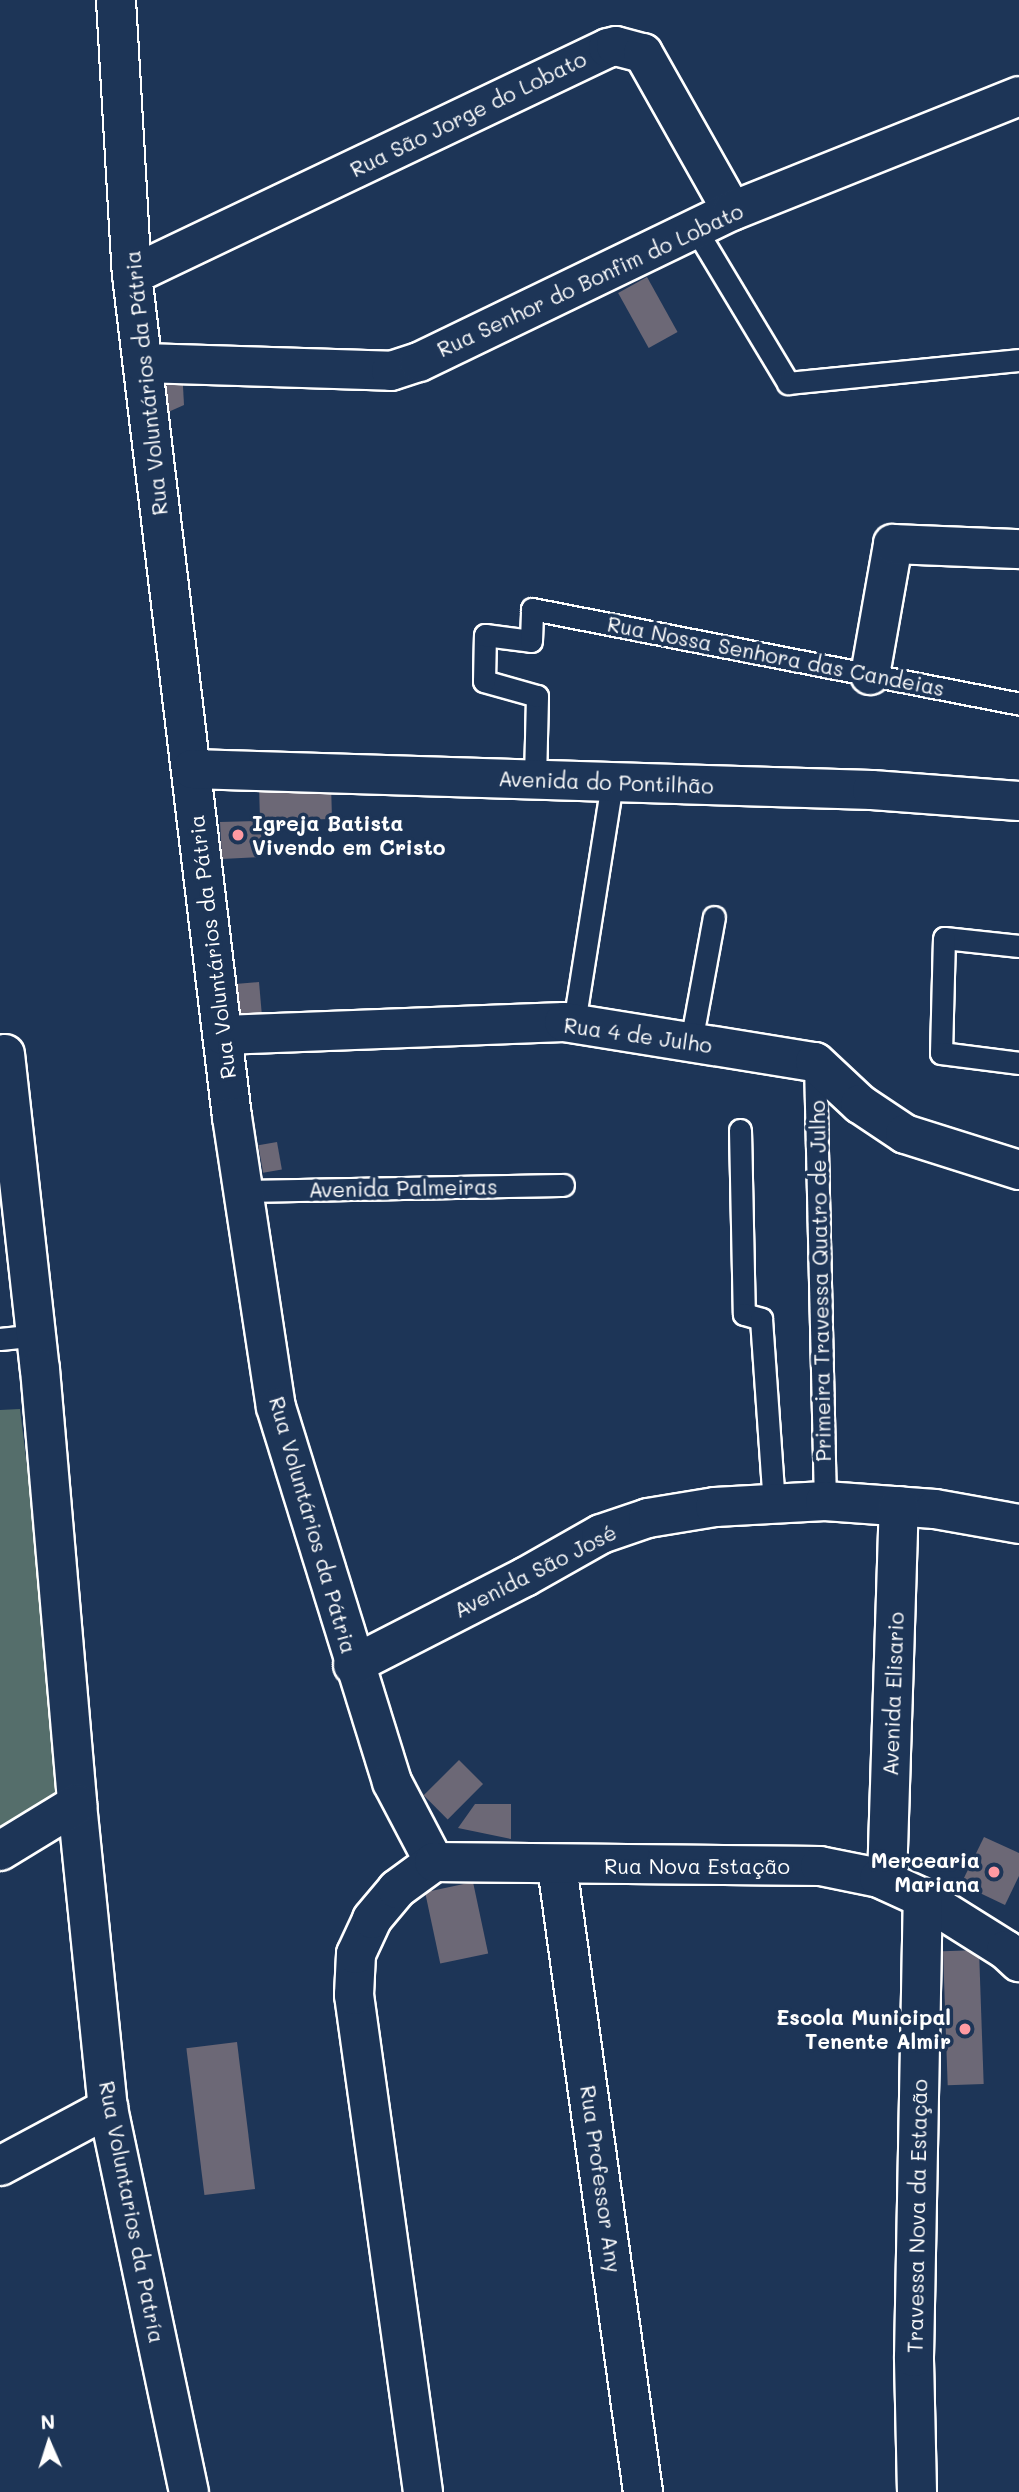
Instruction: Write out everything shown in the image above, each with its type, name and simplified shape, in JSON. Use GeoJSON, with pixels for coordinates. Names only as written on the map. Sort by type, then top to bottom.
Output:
{"type":"FeatureCollection","features":[{"type":"Feature","properties":{"kind":"street","name":"Rua Voluntários da Pátria"},"geometry":{"type":"LineString","coordinates":[[116,2],[132,275],[223,1035],[243,1191],[276,1407],[353,1665],[392,1782],[434,1862]]}},
{"type":"Feature","properties":{"kind":"street","name":"Rua São Jorge do Lobato"},"geometry":{"type":"LineString","coordinates":[[132,275],[616,46],[643,53],[732,211]]}},
{"type":"Feature","properties":{"kind":"street","name":"Rua Senhor do Bonfim do Lobato"},"geometry":{"type":"LineString","coordinates":[[143,363],[391,370],[419,362],[732,211],[1019,96]]}},
{"type":"Feature","properties":{"kind":"street"},"geometry":{"type":"LineString","coordinates":[[870,675],[893,544],[1019,549]]}},
{"type":"Feature","properties":{"kind":"street","name":"Avenida do Pontilhão"},"geometry":{"type":"LineString","coordinates":[[192,769],[872,790],[1019,801]]}},
{"type":"Feature","properties":{"kind":"street","name":"Rua 4 de Julho"},"geometry":{"type":"LineString","coordinates":[[223,1035],[574,1023],[815,1062]]}},
{"type":"Feature","properties":{"kind":"street"},"geometry":{"type":"LineString","coordinates":[[0,1851],[77,1804],[18,1337],[5,1055]]}},
{"type":"Feature","properties":{"kind":"street"},"geometry":{"type":"LineString","coordinates":[[815,1062],[860,1104],[905,1134],[1019,1171]]}},
{"type":"Feature","properties":{"kind":"street","name":"Avenida São José"},"geometry":{"type":"LineString","coordinates":[[353,1665],[525,1577],[601,1534],[648,1518],[715,1507],[825,1501],[899,1506],[1019,1524]]}},
{"type":"Feature","properties":{"kind":"street","name":"Avenida Elisario"},"geometry":{"type":"LineString","coordinates":[[887,1881],[899,1506]]}},
{"type":"Feature","properties":{"kind":"street","name":"Rua Voluntarios da Patría"},"geometry":{"type":"LineString","coordinates":[[77,1804],[108,2108],[189,2492]]}},
{"type":"Feature","properties":{"kind":"street"},"geometry":{"type":"LineString","coordinates":[[423,2492],[354,1995],[356,1954],[372,1919],[397,1889],[434,1862]]}},
{"type":"Feature","properties":{"kind":"street","name":"Rua Nova Estação"},"geometry":{"type":"LineString","coordinates":[[434,1862],[557,1866],[820,1866],[887,1881],[1015,1947]]}},
{"type":"Feature","properties":{"kind":"street","name":"Rua Professor Any"},"geometry":{"type":"LineString","coordinates":[[557,1866],[643,2492]]}},
{"type":"Feature","properties":{"kind":"street","name":"Travessa Nova da Estação"},"geometry":{"type":"LineString","coordinates":[[917,2492],[914,2357],[923,1898]]}},
{"type":"Feature","properties":{"kind":"street"},"geometry":{"type":"LineString","coordinates":[[0,2166],[108,2108]]}},
{"type":"Feature","properties":{"kind":"lane"},"geometry":{"type":"LineString","coordinates":[[695,228],[788,383],[1019,360]]}},
{"type":"Feature","properties":{"kind":"lane","name":"Rua Nossa Senhora das Candeias"},"geometry":{"type":"LineString","coordinates":[[535,779],[537,696],[484,681],[485,635],[531,641],[533,609],[1019,704]]}},
{"type":"Feature","properties":{"kind":"lane"},"geometry":{"type":"LineString","coordinates":[[574,1023],[612,782]]}},
{"type":"Feature","properties":{"kind":"lane"},"geometry":{"type":"LineString","coordinates":[[691,1042],[714,917]]}},
{"type":"Feature","properties":{"kind":"lane"},"geometry":{"type":"LineString","coordinates":[[1019,946],[944,938],[941,1053],[1019,1063]]}},
{"type":"Feature","properties":{"kind":"lane","name":"Primeira Travessa Quatro de Julho"},"geometry":{"type":"LineString","coordinates":[[815,1062],[825,1501]]}},
{"type":"Feature","properties":{"kind":"lane"},"geometry":{"type":"LineString","coordinates":[[740,1130],[744,1314],[761,1319],[774,1504]]}},
{"type":"Feature","properties":{"kind":"lane","name":"Avenida Palmeiras"},"geometry":{"type":"LineString","coordinates":[[243,1191],[563,1185]]}},
{"type":"Feature","properties":{"kind":"green space"},"geometry":{"type":"Polygon","coordinates":[[[20,1409],[66,1785],[0,1830],[0,1410],[20,1409]]]}},
{"type":"Feature","properties":{"kind":"building"},"geometry":{"type":"Polygon","coordinates":[[[647,277],[678,332],[649,348],[618,293],[647,277]]]}},
{"type":"Feature","properties":{"kind":"building"},"geometry":{"type":"Polygon","coordinates":[[[182,368],[184,405],[166,413],[163,369],[182,368]]]}},
{"type":"Feature","properties":{"kind":"building"},"geometry":{"type":"Polygon","coordinates":[[[331,783],[332,819],[260,821],[259,785],[331,783]]]}},
{"type":"Feature","properties":{"kind":"building"},"geometry":{"type":"Polygon","coordinates":[[[260,821],[263,857],[222,859],[220,822],[260,821]]]}},
{"type":"Feature","properties":{"kind":"building"},"geometry":{"type":"Polygon","coordinates":[[[259,982],[262,1017],[238,1019],[235,984],[259,982]]]}},
{"type":"Feature","properties":{"kind":"building"},"geometry":{"type":"Polygon","coordinates":[[[277,1142],[282,1170],[263,1173],[258,1145],[277,1142]]]}},
{"type":"Feature","properties":{"kind":"building"},"geometry":{"type":"Polygon","coordinates":[[[459,1760],[483,1784],[448,1819],[424,1795],[459,1760]]]}},
{"type":"Feature","properties":{"kind":"building"},"geometry":{"type":"Polygon","coordinates":[[[475,1804],[511,1804],[511,1839],[458,1828],[475,1804]]]}},
{"type":"Feature","properties":{"kind":"building"},"geometry":{"type":"Polygon","coordinates":[[[984,1837],[1019,1853],[1019,1876],[1005,1905],[961,1884],[984,1837]]]}},
{"type":"Feature","properties":{"kind":"building"},"geometry":{"type":"Polygon","coordinates":[[[473,1882],[488,1953],[440,1964],[425,1892],[473,1882]]]}},
{"type":"Feature","properties":{"kind":"building"},"geometry":{"type":"Polygon","coordinates":[[[979,1950],[984,2084],[948,2085],[943,1951],[979,1950]]]}},
{"type":"Feature","properties":{"kind":"building"},"geometry":{"type":"Polygon","coordinates":[[[237,2042],[255,2189],[204,2195],[186,2048],[237,2042]]]}},
{"type":"Feature","properties":{"kind":"place","name":"Igreja Batista Vivendo em Cristo"},"geometry":{"type":"Point","coordinates":[238,835]}},
{"type":"Feature","properties":{"kind":"place","name":"Mercearia Mariana"},"geometry":{"type":"Point","coordinates":[994,1872]}},
{"type":"Feature","properties":{"kind":"place","name":"Escola Municipal Tenente Almir"},"geometry":{"type":"Point","coordinates":[965,2029]}}]}
